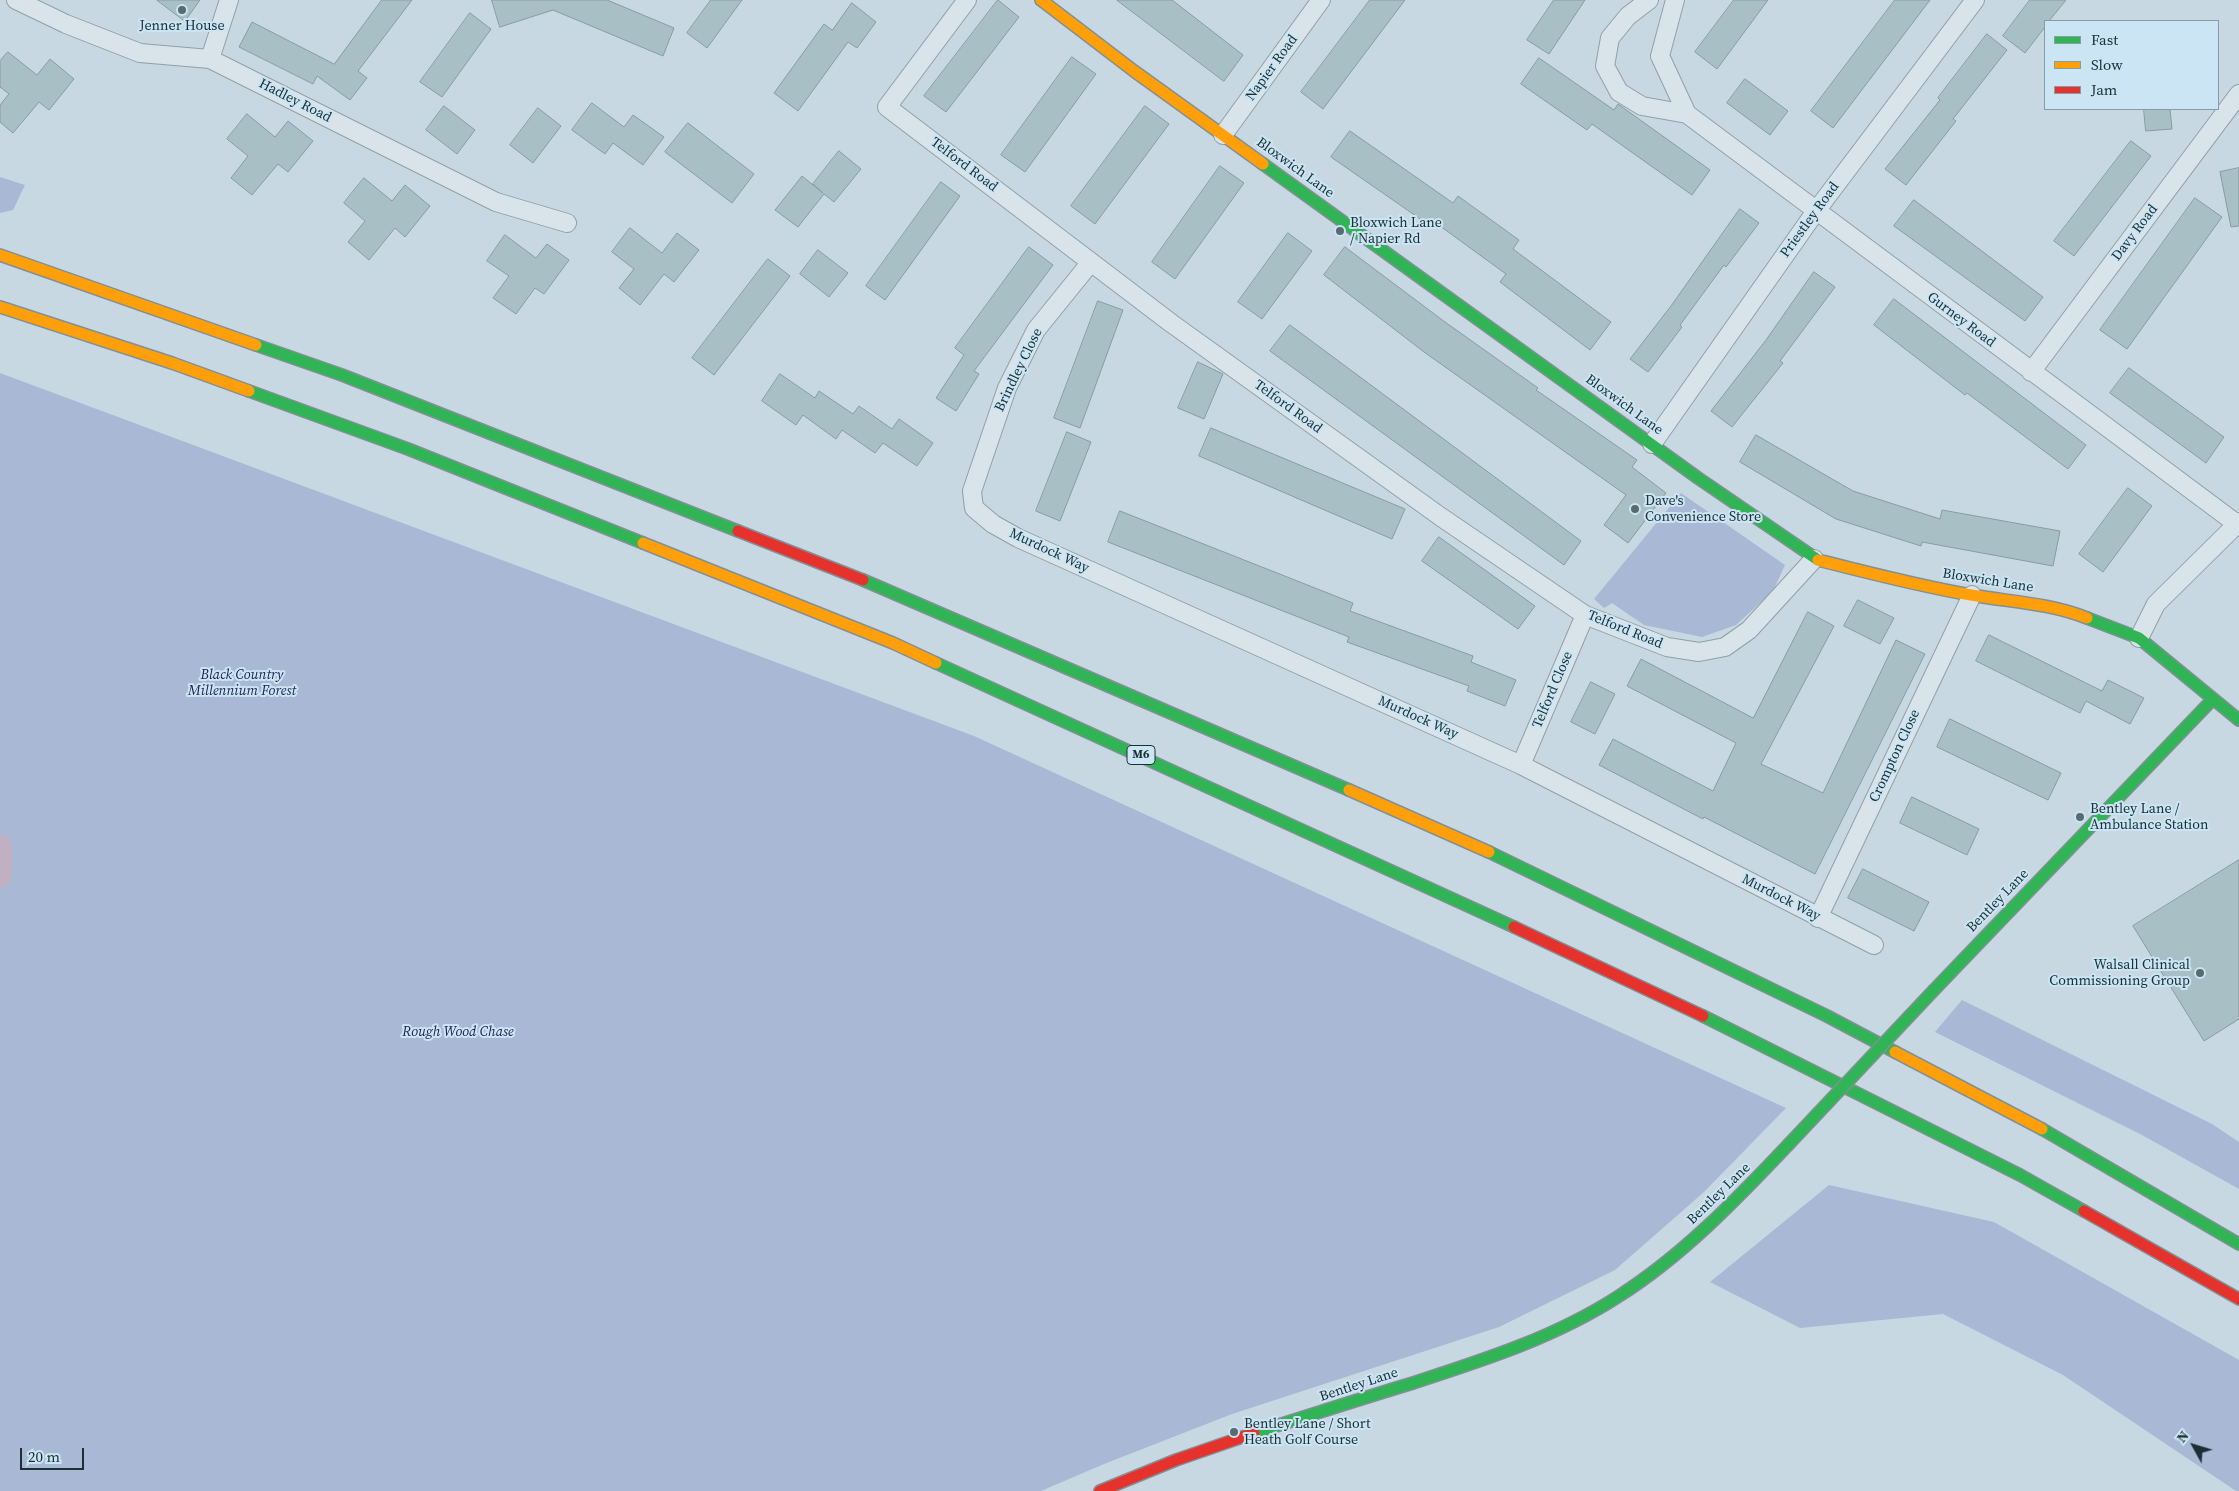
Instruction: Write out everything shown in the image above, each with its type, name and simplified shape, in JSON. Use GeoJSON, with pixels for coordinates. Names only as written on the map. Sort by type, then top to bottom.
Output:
{"type":"FeatureCollection","features":[{"type":"Feature","properties":{"kind":"main road","name":"Bloxwich Lane"},"geometry":{"type":"LineString","coordinates":[[1041,0],[1223,135],[1814,559],[1887,578],[1972,595],[2062,608],[2139,638],[2239,720]]}},
{"type":"Feature","properties":{"kind":"main road"},"geometry":{"type":"LineString","coordinates":[[0,255],[342,374],[852,576],[1179,715],[1489,852],[1827,1016],[2040,1127],[2239,1244]]}},
{"type":"Feature","properties":{"kind":"main road","name":"M6"},"geometry":{"type":"LineString","coordinates":[[0,307],[172,363],[408,449],[893,643],[1254,807],[1666,998],[2020,1175],[2239,1300]]}},
{"type":"Feature","properties":{"kind":"main road","name":"Bentley Lane"},"geometry":{"type":"LineString","coordinates":[[1100,1491],[1159,1465],[1491,1358],[1592,1313],[1654,1271],[1693,1240],[1741,1195],[1934,990],[2213,699]]}},
{"type":"Feature","properties":{"kind":"street","name":"Hadley Road"},"geometry":{"type":"LineString","coordinates":[[16,0],[66,24],[140,53],[210,59],[496,202],[567,223]]}},
{"type":"Feature","properties":{"kind":"street"},"geometry":{"type":"LineString","coordinates":[[210,59],[229,0]]}},
{"type":"Feature","properties":{"kind":"street","name":"Telford Road"},"geometry":{"type":"LineString","coordinates":[[967,0],[887,107],[1171,322],[1441,517],[1585,615],[1667,647],[1699,652],[1724,647],[1749,630],[1814,559]]}},
{"type":"Feature","properties":{"kind":"street","name":"Napier Road"},"geometry":{"type":"LineString","coordinates":[[1223,135],[1321,0]]}},
{"type":"Feature","properties":{"kind":"street","name":"Gurney Road"},"geometry":{"type":"LineString","coordinates":[[1649,0],[1628,16],[1610,38],[1606,66],[1619,92],[1642,106],[1687,114],[2031,372],[2238,523]]}},
{"type":"Feature","properties":{"kind":"street","name":"Priestley Road"},"geometry":{"type":"LineString","coordinates":[[1652,444],[1816,211],[1975,0]]}},
{"type":"Feature","properties":{"kind":"street","name":"Gurney Road"},"geometry":{"type":"LineString","coordinates":[[1671,1],[1660,56],[1687,114]]}},
{"type":"Feature","properties":{"kind":"street","name":"Davy Road"},"geometry":{"type":"LineString","coordinates":[[2031,372],[2239,94]]}},
{"type":"Feature","properties":{"kind":"street","name":"Brindley Close"},"geometry":{"type":"LineString","coordinates":[[972,491],[1008,388],[1036,330],[1091,262]]}},
{"type":"Feature","properties":{"kind":"street","name":"Murdock Way"},"geometry":{"type":"LineString","coordinates":[[972,491],[974,508],[993,524],[1018,538],[1521,765],[1874,945]]}},
{"type":"Feature","properties":{"kind":"street"},"geometry":{"type":"LineString","coordinates":[[2139,638],[2156,604],[2238,523]]}},
{"type":"Feature","properties":{"kind":"street","name":"Crompton Close"},"geometry":{"type":"LineString","coordinates":[[1818,918],[1972,595]]}},
{"type":"Feature","properties":{"kind":"street","name":"Telford Close"},"geometry":{"type":"LineString","coordinates":[[1521,765],[1585,615]]}},
{"type":"Feature","properties":{"kind":"green space"},"geometry":{"type":"Polygon","coordinates":[[[0,177],[25,185],[13,210],[0,213],[0,177]]]}},
{"type":"Feature","properties":{"kind":"green space","name":"Black Country Millennium Forest"},"geometry":{"type":"Polygon","coordinates":[[[0,373],[974,736],[1786,1108],[1704,1192],[1615,1270],[1499,1327],[1232,1414],[1041,1491],[0,1491],[0,373]]]}},
{"type":"Feature","properties":{"kind":"green space"},"geometry":{"type":"Polygon","coordinates":[[[1681,493],[1785,565],[1773,591],[1736,625],[1702,637],[1644,625],[1612,603],[1604,608],[1594,599],[1681,493]]]}},
{"type":"Feature","properties":{"kind":"green space"},"geometry":{"type":"Polygon","coordinates":[[[1962,1000],[2212,1124],[2239,1142],[2239,1189],[2142,1135],[1935,1032],[1962,1000]]]}},
{"type":"Feature","properties":{"kind":"green space"},"geometry":{"type":"Polygon","coordinates":[[[1829,1185],[1994,1222],[2239,1360],[2239,1491],[2236,1491],[2063,1375],[1943,1314],[1800,1328],[1710,1282],[1829,1185]]]}},
{"type":"Feature","properties":{"kind":"building","name":"Jenner House"},"geometry":{"type":"Polygon","coordinates":[[[157,0],[200,0],[185,21],[157,0]]]}},
{"type":"Feature","properties":{"kind":"building"},"geometry":{"type":"Polygon","coordinates":[[[382,0],[412,0],[358,71],[367,78],[350,100],[317,76],[313,84],[239,47],[252,22],[334,64],[382,0]]]}},
{"type":"Feature","properties":{"kind":"building"},"geometry":{"type":"Polygon","coordinates":[[[492,0],[607,0],[674,28],[663,56],[553,10],[500,27],[492,0]]]}},
{"type":"Feature","properties":{"kind":"building"},"geometry":{"type":"Polygon","coordinates":[[[711,0],[742,0],[707,48],[687,33],[711,0]]]}},
{"type":"Feature","properties":{"kind":"building"},"geometry":{"type":"Polygon","coordinates":[[[998,0],[1019,17],[946,112],[924,96],[998,0]]]}},
{"type":"Feature","properties":{"kind":"building"},"geometry":{"type":"Polygon","coordinates":[[[1117,0],[1172,0],[1243,55],[1224,81],[1117,0]]]}},
{"type":"Feature","properties":{"kind":"building"},"geometry":{"type":"Polygon","coordinates":[[[1370,0],[1405,0],[1323,109],[1301,92],[1370,0]]]}},
{"type":"Feature","properties":{"kind":"building"},"geometry":{"type":"Polygon","coordinates":[[[1554,0],[1585,0],[1549,54],[1527,40],[1554,0]]]}},
{"type":"Feature","properties":{"kind":"building"},"geometry":{"type":"Polygon","coordinates":[[[1734,0],[1768,0],[1717,69],[1695,52],[1734,0]]]}},
{"type":"Feature","properties":{"kind":"building"},"geometry":{"type":"Polygon","coordinates":[[[1895,0],[1930,0],[1833,128],[1811,111],[1895,0]]]}},
{"type":"Feature","properties":{"kind":"building"},"geometry":{"type":"Polygon","coordinates":[[[2030,0],[2066,0],[2050,20],[2044,20],[2044,28],[2025,53],[2003,36],[2030,0]]]}},
{"type":"Feature","properties":{"kind":"building"},"geometry":{"type":"Polygon","coordinates":[[[852,3],[876,22],[857,48],[848,42],[798,111],[774,93],[824,24],[832,30],[852,3]]]}},
{"type":"Feature","properties":{"kind":"building"},"geometry":{"type":"Polygon","coordinates":[[[470,13],[491,29],[442,97],[420,82],[470,13]]]}},
{"type":"Feature","properties":{"kind":"building"},"geometry":{"type":"Polygon","coordinates":[[[1987,34],[2007,50],[1953,119],[1956,121],[1906,185],[1885,169],[1940,100],[1938,98],[1987,34]]]}},
{"type":"Feature","properties":{"kind":"building"},"geometry":{"type":"Polygon","coordinates":[[[8,52],[37,75],[50,59],[74,79],[49,110],[39,102],[13,133],[0,122],[0,105],[9,94],[0,87],[0,61],[8,52]]]}},
{"type":"Feature","properties":{"kind":"building"},"geometry":{"type":"Polygon","coordinates":[[[1072,57],[1096,74],[1025,172],[1001,155],[1072,57]]]}},
{"type":"Feature","properties":{"kind":"building"},"geometry":{"type":"Polygon","coordinates":[[[1539,58],[1614,110],[1618,104],[1710,170],[1692,195],[1592,124],[1587,130],[1521,84],[1539,58]]]}},
{"type":"Feature","properties":{"kind":"building"},"geometry":{"type":"Polygon","coordinates":[[[1745,79],[1788,111],[1770,135],[1727,103],[1745,79]]]}},
{"type":"Feature","properties":{"kind":"building"},"geometry":{"type":"Polygon","coordinates":[[[592,103],[624,127],[633,115],[664,137],[643,165],[613,143],[605,154],[572,130],[592,103]]]}},
{"type":"Feature","properties":{"kind":"building"},"geometry":{"type":"Polygon","coordinates":[[[444,106],[475,130],[457,154],[426,130],[444,106]]]}},
{"type":"Feature","properties":{"kind":"building"},"geometry":{"type":"Polygon","coordinates":[[[1145,106],[1169,124],[1095,224],[1071,206],[1145,106]]]}},
{"type":"Feature","properties":{"kind":"building"},"geometry":{"type":"Polygon","coordinates":[[[538,108],[561,126],[533,163],[510,145],[538,108]]]}},
{"type":"Feature","properties":{"kind":"building"},"geometry":{"type":"Polygon","coordinates":[[[2144,110],[2170,110],[2172,129],[2146,131],[2144,110]]]}},
{"type":"Feature","properties":{"kind":"building"},"geometry":{"type":"Polygon","coordinates":[[[247,114],[275,137],[288,121],[313,141],[288,172],[278,164],[252,195],[231,178],[248,156],[227,139],[247,114]]]}},
{"type":"Feature","properties":{"kind":"building"},"geometry":{"type":"Polygon","coordinates":[[[688,123],[754,174],[732,203],[665,152],[688,123]]]}},
{"type":"Feature","properties":{"kind":"building"},"geometry":{"type":"Polygon","coordinates":[[[1350,131],[1453,203],[1458,196],[1519,240],[1513,249],[1611,322],[1590,350],[1500,282],[1506,274],[1429,218],[1426,223],[1331,157],[1350,131]]]}},
{"type":"Feature","properties":{"kind":"building"},"geometry":{"type":"Polygon","coordinates":[[[2131,141],[2151,156],[2074,256],[2054,241],[2131,141]]]}},
{"type":"Feature","properties":{"kind":"building"},"geometry":{"type":"Polygon","coordinates":[[[839,151],[861,169],[834,202],[824,194],[798,227],[775,210],[802,176],[823,193],[813,184],[839,151]]]}},
{"type":"Feature","properties":{"kind":"building"},"geometry":{"type":"Polygon","coordinates":[[[1220,166],[1244,183],[1175,279],[1152,262],[1220,166]]]}},
{"type":"Feature","properties":{"kind":"building"},"geometry":{"type":"Polygon","coordinates":[[[2239,168],[2239,226],[2231,227],[2220,172],[2239,168]]]}},
{"type":"Feature","properties":{"kind":"building"},"geometry":{"type":"Polygon","coordinates":[[[364,178],[392,201],[405,185],[430,206],[405,237],[395,228],[369,260],[348,242],[365,221],[344,203],[364,178]]]}},
{"type":"Feature","properties":{"kind":"building"},"geometry":{"type":"Polygon","coordinates":[[[941,182],[960,196],[885,300],[866,286],[941,182]]]}},
{"type":"Feature","properties":{"kind":"building"},"geometry":{"type":"Polygon","coordinates":[[[2195,198],[2222,217],[2127,349],[2100,330],[2195,198]]]}},
{"type":"Feature","properties":{"kind":"building"},"geometry":{"type":"Polygon","coordinates":[[[1914,200],[2043,297],[2025,321],[1894,226],[1914,200]]]}},
{"type":"Feature","properties":{"kind":"building"},"geometry":{"type":"Polygon","coordinates":[[[1740,209],[1759,223],[1726,267],[1724,265],[1680,325],[1682,327],[1648,372],[1630,359],[1671,306],[1740,209]]]}},
{"type":"Feature","properties":{"kind":"building"},"geometry":{"type":"Polygon","coordinates":[[[630,228],[662,253],[677,233],[699,250],[674,282],[664,274],[640,305],[619,288],[634,269],[612,252],[630,228]]]}},
{"type":"Feature","properties":{"kind":"building"},"geometry":{"type":"Polygon","coordinates":[[[1288,233],[1312,251],[1262,319],[1238,302],[1288,233]]]}},
{"type":"Feature","properties":{"kind":"building"},"geometry":{"type":"Polygon","coordinates":[[[505,235],[536,258],[547,244],[569,260],[544,294],[535,288],[516,314],[493,298],[509,276],[487,261],[505,235]]]}},
{"type":"Feature","properties":{"kind":"building"},"geometry":{"type":"Polygon","coordinates":[[[1029,247],[1053,265],[974,371],[979,374],[956,411],[936,398],[964,355],[955,348],[1029,247]]]}},
{"type":"Feature","properties":{"kind":"building"},"geometry":{"type":"Polygon","coordinates":[[[1345,247],[1445,322],[1538,388],[1536,390],[1637,460],[1632,467],[1666,493],[1628,543],[1604,525],[1626,495],[1424,352],[1324,275],[1345,247]]]}},
{"type":"Feature","properties":{"kind":"building"},"geometry":{"type":"Polygon","coordinates":[[[818,250],[848,273],[829,297],[800,274],[818,250]]]}},
{"type":"Feature","properties":{"kind":"building"},"geometry":{"type":"Polygon","coordinates":[[[768,259],[790,276],[714,375],[692,358],[768,259]]]}},
{"type":"Feature","properties":{"kind":"building"},"geometry":{"type":"Polygon","coordinates":[[[1814,272],[1835,287],[1780,361],[1783,363],[1732,427],[1711,411],[1766,340],[1814,272]]]}},
{"type":"Feature","properties":{"kind":"building"},"geometry":{"type":"Polygon","coordinates":[[[1894,299],[2086,445],[2068,469],[1967,393],[1965,395],[1874,325],[1894,299]]]}},
{"type":"Feature","properties":{"kind":"building"},"geometry":{"type":"Polygon","coordinates":[[[1098,301],[1123,310],[1080,428],[1054,418],[1098,301]]]}},
{"type":"Feature","properties":{"kind":"building"},"geometry":{"type":"Polygon","coordinates":[[[1290,325],[1581,541],[1564,565],[1270,351],[1290,325]]]}},
{"type":"Feature","properties":{"kind":"building"},"geometry":{"type":"Polygon","coordinates":[[[1198,362],[1223,374],[1204,419],[1178,408],[1198,362]]]}},
{"type":"Feature","properties":{"kind":"building"},"geometry":{"type":"Polygon","coordinates":[[[2129,368],[2224,437],[2206,463],[2110,393],[2129,368]]]}},
{"type":"Feature","properties":{"kind":"building"},"geometry":{"type":"Polygon","coordinates":[[[780,374],[815,398],[819,391],[853,414],[859,406],[892,429],[899,419],[933,443],[917,466],[883,443],[875,453],[842,430],[836,439],[803,415],[796,425],[762,401],[780,374]]]}},
{"type":"Feature","properties":{"kind":"building"},"geometry":{"type":"Polygon","coordinates":[[[1211,428],[1405,509],[1392,539],[1199,456],[1211,428]]]}},
{"type":"Feature","properties":{"kind":"building"},"geometry":{"type":"Polygon","coordinates":[[[1067,432],[1091,442],[1060,521],[1036,511],[1067,432]]]}},
{"type":"Feature","properties":{"kind":"building"},"geometry":{"type":"Polygon","coordinates":[[[1756,435],[1853,491],[1940,519],[1942,510],[2060,531],[2053,566],[1922,542],[1921,546],[1836,519],[1740,462],[1756,435]]]}},
{"type":"Feature","properties":{"kind":"building"},"geometry":{"type":"Polygon","coordinates":[[[2128,488],[2152,506],[2103,572],[2079,554],[2128,488]]]}},
{"type":"Feature","properties":{"kind":"building"},"geometry":{"type":"Polygon","coordinates":[[[1120,511],[1353,603],[1350,611],[1473,656],[1471,662],[1516,680],[1505,706],[1467,691],[1469,686],[1347,642],[1349,637],[1108,542],[1120,511]]]}},
{"type":"Feature","properties":{"kind":"building"},"geometry":{"type":"Polygon","coordinates":[[[1439,537],[1535,606],[1518,629],[1422,561],[1439,537]]]}},
{"type":"Feature","properties":{"kind":"building"},"geometry":{"type":"Polygon","coordinates":[[[1858,600],[1894,618],[1880,644],[1844,626],[1858,600]]]}},
{"type":"Feature","properties":{"kind":"building"},"geometry":{"type":"Polygon","coordinates":[[[1808,612],[1834,626],[1761,764],[1823,793],[1896,640],[1925,654],[1815,874],[1599,765],[1613,739],[1713,791],[1736,743],[1627,686],[1641,659],[1753,718],[1808,612]]]}},
{"type":"Feature","properties":{"kind":"building"},"geometry":{"type":"Polygon","coordinates":[[[1989,635],[2102,691],[2108,680],[2144,698],[2130,724],[2086,701],[2080,713],[1976,661],[1989,635]]]}},
{"type":"Feature","properties":{"kind":"building"},"geometry":{"type":"Polygon","coordinates":[[[1591,682],[1615,694],[1595,734],[1571,722],[1591,682]]]}},
{"type":"Feature","properties":{"kind":"building"},"geometry":{"type":"Polygon","coordinates":[[[1950,719],[2061,773],[2048,800],[1937,747],[1950,719]]]}},
{"type":"Feature","properties":{"kind":"building"},"geometry":{"type":"Polygon","coordinates":[[[1912,797],[1979,829],[1967,855],[1900,823],[1912,797]]]}},
{"type":"Feature","properties":{"kind":"building","name":"Walsall Clinical Commissioning Group"},"geometry":{"type":"Polygon","coordinates":[[[2239,860],[2239,1019],[2204,1041],[2133,926],[2239,860]]]}},
{"type":"Feature","properties":{"kind":"building"},"geometry":{"type":"Polygon","coordinates":[[[1863,869],[1929,902],[1914,931],[1848,898],[1863,869]]]}},
{"type":"Feature","properties":{"kind":"waterway"},"geometry":{"type":"LineString","coordinates":[[0,845],[2,861],[0,877]]}},
{"type":"Feature","properties":{"kind":"traffic: fast"},"geometry":{"type":"LineString","coordinates":[[1263,164],[1698,478],[1818,560]]}},
{"type":"Feature","properties":{"kind":"traffic: fast"},"geometry":{"type":"LineString","coordinates":[[256,345],[342,375],[738,531]]}},
{"type":"Feature","properties":{"kind":"traffic: fast"},"geometry":{"type":"LineString","coordinates":[[249,391],[408,449],[643,543]]}},
{"type":"Feature","properties":{"kind":"traffic: fast"},"geometry":{"type":"LineString","coordinates":[[863,580],[1349,790]]}},
{"type":"Feature","properties":{"kind":"traffic: fast"},"geometry":{"type":"LineString","coordinates":[[2087,618],[2139,638],[2239,720]]}},
{"type":"Feature","properties":{"kind":"traffic: fast"},"geometry":{"type":"LineString","coordinates":[[936,663],[1514,927]]}},
{"type":"Feature","properties":{"kind":"traffic: fast"},"geometry":{"type":"LineString","coordinates":[[1934,990],[2213,699]]}},
{"type":"Feature","properties":{"kind":"traffic: fast"},"geometry":{"type":"LineString","coordinates":[[1489,852],[1827,1016],[1895,1052]]}},
{"type":"Feature","properties":{"kind":"traffic: fast"},"geometry":{"type":"LineString","coordinates":[[1788,1145],[1934,990]]}},
{"type":"Feature","properties":{"kind":"traffic: fast"},"geometry":{"type":"LineString","coordinates":[[1703,1016],[2020,1175],[2084,1211]]}},
{"type":"Feature","properties":{"kind":"traffic: fast"},"geometry":{"type":"LineString","coordinates":[[2042,1129],[2239,1244]]}},
{"type":"Feature","properties":{"kind":"traffic: fast"},"geometry":{"type":"LineString","coordinates":[[1254,1433],[1493,1356],[1570,1324],[1595,1311],[1643,1280],[1687,1245],[1729,1206],[1788,1145]]}},
{"type":"Feature","properties":{"kind":"traffic: slow"},"geometry":{"type":"LineString","coordinates":[[1041,0],[1134,71],[1263,164]]}},
{"type":"Feature","properties":{"kind":"traffic: slow"},"geometry":{"type":"LineString","coordinates":[[0,255],[256,345]]}},
{"type":"Feature","properties":{"kind":"traffic: slow"},"geometry":{"type":"LineString","coordinates":[[0,307],[172,363],[249,391]]}},
{"type":"Feature","properties":{"kind":"traffic: slow"},"geometry":{"type":"LineString","coordinates":[[643,543],[893,643],[936,663]]}},
{"type":"Feature","properties":{"kind":"traffic: slow"},"geometry":{"type":"LineString","coordinates":[[1818,560],[1932,588],[2044,606],[2087,618]]}},
{"type":"Feature","properties":{"kind":"traffic: slow"},"geometry":{"type":"LineString","coordinates":[[1349,790],[1489,852]]}},
{"type":"Feature","properties":{"kind":"traffic: slow"},"geometry":{"type":"LineString","coordinates":[[1895,1052],[2042,1129]]}},
{"type":"Feature","properties":{"kind":"traffic: jam"},"geometry":{"type":"LineString","coordinates":[[738,531],[863,580]]}},
{"type":"Feature","properties":{"kind":"traffic: jam"},"geometry":{"type":"LineString","coordinates":[[1514,927],[1703,1016]]}},
{"type":"Feature","properties":{"kind":"traffic: jam"},"geometry":{"type":"LineString","coordinates":[[2084,1211],[2239,1299]]}},
{"type":"Feature","properties":{"kind":"traffic: jam"},"geometry":{"type":"LineString","coordinates":[[1100,1491],[1176,1460],[1254,1433]]}},
{"type":"Feature","properties":{"kind":"place","name":"Jenner House"},"geometry":{"type":"Point","coordinates":[182,10]}},
{"type":"Feature","properties":{"kind":"place","name":"Bloxwich Lane / Napier Rd"},"geometry":{"type":"Point","coordinates":[1340,231]}},
{"type":"Feature","properties":{"kind":"place","name":"Dave's Convenience Store"},"geometry":{"type":"Point","coordinates":[1635,509]}},
{"type":"Feature","properties":{"kind":"place","name":"Bentley Lane / Ambulance Station"},"geometry":{"type":"Point","coordinates":[2080,817]}},
{"type":"Feature","properties":{"kind":"place","name":"Walsall Clinical Commissioning Group"},"geometry":{"type":"Point","coordinates":[2200,973]}},
{"type":"Feature","properties":{"kind":"place","name":"Bentley Lane / Short Heath Golf Course"},"geometry":{"type":"Point","coordinates":[1234,1432]}},
{"type":"Feature","properties":{"kind":"park label","name":"Rough Wood Chase"},"geometry":{"type":"Point","coordinates":[458,1032]}}]}
